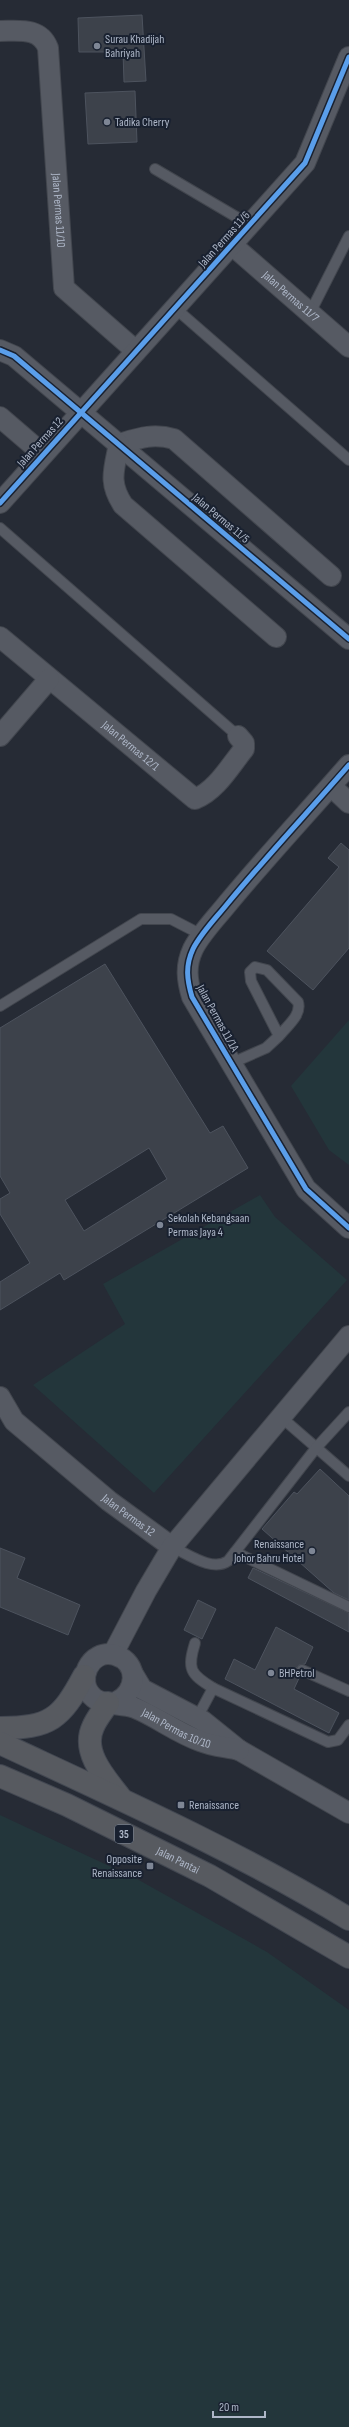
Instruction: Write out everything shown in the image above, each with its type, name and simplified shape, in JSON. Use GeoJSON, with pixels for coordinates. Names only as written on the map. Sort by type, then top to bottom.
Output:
{"type":"FeatureCollection","features":[{"type":"Feature","properties":{"kind":"highway"},"geometry":{"type":"LineString","coordinates":[[0,1728],[25,1728],[49,1721],[69,1704],[84,1676]]}},
{"type":"Feature","properties":{"kind":"highway"},"geometry":{"type":"LineString","coordinates":[[112,1703],[92,1728],[90,1747],[100,1770],[122,1800]]}},
{"type":"Feature","properties":{"kind":"highway"},"geometry":{"type":"LineString","coordinates":[[0,1743],[122,1800],[289,1882],[349,1908]]}},
{"type":"Feature","properties":{"kind":"highway","name":"Jalan Pantai"},"geometry":{"type":"LineString","coordinates":[[0,1776],[67,1805],[210,1876],[349,1957]]}},
{"type":"Feature","properties":{"kind":"highway"},"geometry":{"type":"LineString","coordinates":[[289,1882],[349,1918]]}},
{"type":"Feature","properties":{"kind":"highway"},"geometry":{"type":"LineString","coordinates":[[246,1896],[349,1966]]}},
{"type":"Feature","properties":{"kind":"street","name":"Jalan Permas 11/10"},"geometry":{"type":"LineString","coordinates":[[0,32],[27,31],[45,39],[51,57],[64,288],[136,351]]}},
{"type":"Feature","properties":{"kind":"street","name":"Jalan Permas 11/6"},"geometry":{"type":"LineString","coordinates":[[80,413],[305,163],[349,57]]}},
{"type":"Feature","properties":{"kind":"street","name":"Jalan Permas 11/7"},"geometry":{"type":"LineString","coordinates":[[232,245],[349,347]]}},
{"type":"Feature","properties":{"kind":"street","name":"Jalan Permas 11/5"},"geometry":{"type":"LineString","coordinates":[[0,350],[14,356],[349,639]]}},
{"type":"Feature","properties":{"kind":"street","name":"Jalan Permas 12"},"geometry":{"type":"LineString","coordinates":[[0,503],[80,413]]}},
{"type":"Feature","properties":{"kind":"street"},"geometry":{"type":"LineString","coordinates":[[0,417],[43,454]]}},
{"type":"Feature","properties":{"kind":"street"},"geometry":{"type":"LineString","coordinates":[[276,637],[123,505],[114,491],[114,476],[118,444],[147,435],[160,434],[174,438],[331,576]]}},
{"type":"Feature","properties":{"kind":"street","name":"Jalan Permas 12/1"},"geometry":{"type":"LineString","coordinates":[[0,637],[195,799],[204,796],[212,788],[244,749],[244,743],[238,736]]}},
{"type":"Feature","properties":{"kind":"street"},"geometry":{"type":"LineString","coordinates":[[0,736],[49,679]]}},
{"type":"Feature","properties":{"kind":"street","name":"Jalan Permas 11/1A"},"geometry":{"type":"LineString","coordinates":[[349,765],[202,935],[193,949],[187,965],[187,981],[192,996],[306,1189],[349,1228]]}},
{"type":"Feature","properties":{"kind":"street"},"geometry":{"type":"LineString","coordinates":[[331,786],[349,803]]}},
{"type":"Feature","properties":{"kind":"street"},"geometry":{"type":"LineString","coordinates":[[113,1654],[146,1591],[172,1547],[349,1336]]}},
{"type":"Feature","properties":{"kind":"street","name":"Jalan Permas 12"},"geometry":{"type":"LineString","coordinates":[[0,1397],[14,1421],[109,1501],[172,1547]]}},
{"type":"Feature","properties":{"kind":"street"},"geometry":{"type":"LineString","coordinates":[[113,1654],[126,1661],[133,1674],[132,1688],[122,1700],[112,1703],[94,1698],[88,1691],[84,1676],[87,1668],[97,1657],[113,1654]]}},
{"type":"Feature","properties":{"kind":"street","name":"Jalan Permas 10/10"},"geometry":{"type":"LineString","coordinates":[[133,1674],[142,1689],[197,1718],[238,1750],[349,1813]]}},
{"type":"Feature","properties":{"kind":"street","name":"Jalan Permas 10/10"},"geometry":{"type":"LineString","coordinates":[[112,1703],[134,1708],[200,1741],[238,1750]]}},
{"type":"Feature","properties":{"kind":"lane"},"geometry":{"type":"LineString","coordinates":[[155,169],[250,225]]}},
{"type":"Feature","properties":{"kind":"lane"},"geometry":{"type":"LineString","coordinates":[[310,313],[349,236]]}},
{"type":"Feature","properties":{"kind":"lane"},"geometry":{"type":"LineString","coordinates":[[175,308],[349,460]]}},
{"type":"Feature","properties":{"kind":"lane"},"geometry":{"type":"LineString","coordinates":[[0,528],[238,736]]}},
{"type":"Feature","properties":{"kind":"lane"},"geometry":{"type":"LineString","coordinates":[[0,1006],[141,919],[171,919],[202,935]]}},
{"type":"Feature","properties":{"kind":"lane"},"geometry":{"type":"LineString","coordinates":[[232,1063],[266,1048],[279,1036],[297,1015],[300,1006],[298,1002],[266,970],[255,967],[251,969],[250,977],[279,1036]]}},
{"type":"Feature","properties":{"kind":"lane"},"geometry":{"type":"LineString","coordinates":[[172,1547],[212,1565],[222,1565],[235,1552],[316,1448],[349,1412]]}},
{"type":"Feature","properties":{"kind":"lane"},"geometry":{"type":"LineString","coordinates":[[281,1418],[349,1476]]}},
{"type":"Feature","properties":{"kind":"lane"},"geometry":{"type":"LineString","coordinates":[[235,1552],[349,1607]]}},
{"type":"Feature","properties":{"kind":"lane"},"geometry":{"type":"LineString","coordinates":[[195,1643],[189,1660],[193,1674],[212,1688],[328,1742],[338,1740],[349,1725]]}},
{"type":"Feature","properties":{"kind":"lane"},"geometry":{"type":"LineString","coordinates":[[302,1670],[349,1691]]}},
{"type":"Feature","properties":{"kind":"lane"},"geometry":{"type":"LineString","coordinates":[[197,1718],[212,1688]]}},
{"type":"Feature","properties":{"kind":"green space"},"geometry":{"type":"Polygon","coordinates":[[[349,1020],[349,1165],[329,1150],[291,1086],[349,1020]]]}},
{"type":"Feature","properties":{"kind":"green space"},"geometry":{"type":"Polygon","coordinates":[[[260,1195],[275,1217],[347,1280],[154,1493],[33,1385],[125,1324],[103,1284],[260,1195]]]}},
{"type":"Feature","properties":{"kind":"green space"},"geometry":{"type":"Polygon","coordinates":[[[0,1815],[137,1879],[267,1952],[349,2010],[349,2427],[0,2427],[0,1815]]]}},
{"type":"Feature","properties":{"kind":"building","name":"Surau Khadijah Bahriyah"},"geometry":{"type":"Polygon","coordinates":[[[142,15],[146,81],[124,82],[123,52],[79,52],[78,18],[142,15]]]}},
{"type":"Feature","properties":{"kind":"building"},"geometry":{"type":"Polygon","coordinates":[[[135,91],[137,142],[88,144],[85,93],[135,91]]]}},
{"type":"Feature","properties":{"kind":"building"},"geometry":{"type":"Polygon","coordinates":[[[341,843],[349,850],[349,948],[313,990],[267,951],[339,867],[328,858],[341,843]]]}},
{"type":"Feature","properties":{"kind":"building"},"geometry":{"type":"Polygon","coordinates":[[[105,964],[210,1133],[223,1126],[248,1168],[64,1280],[60,1273],[0,1310],[0,1282],[30,1263],[0,1214],[0,1199],[10,1193],[0,1176],[0,1028],[105,964]],[[149,1148],[65,1200],[84,1231],[167,1179],[149,1148]]]}},
{"type":"Feature","properties":{"kind":"building","name":"Renaissance Johor Bahru Hotel"},"geometry":{"type":"Polygon","coordinates":[[[320,1469],[349,1496],[349,1600],[334,1593],[262,1529],[294,1492],[297,1494],[320,1469]]]}},
{"type":"Feature","properties":{"kind":"building"},"geometry":{"type":"Polygon","coordinates":[[[0,1548],[25,1558],[17,1578],[80,1605],[68,1635],[0,1607],[0,1548]]]}},
{"type":"Feature","properties":{"kind":"building"},"geometry":{"type":"Polygon","coordinates":[[[253,1568],[349,1613],[349,1632],[248,1578],[253,1568]]]}},
{"type":"Feature","properties":{"kind":"building"},"geometry":{"type":"Polygon","coordinates":[[[198,1600],[216,1609],[202,1639],[184,1630],[198,1600]]]}},
{"type":"Feature","properties":{"kind":"building"},"geometry":{"type":"Polygon","coordinates":[[[276,1627],[313,1647],[305,1664],[299,1665],[296,1668],[297,1673],[300,1676],[294,1689],[339,1713],[329,1733],[225,1679],[234,1659],[255,1670],[276,1627]]]}},
{"type":"Feature","properties":{"kind":"cycle path"},"geometry":{"type":"LineString","coordinates":[[0,503],[305,163],[349,57]]}},
{"type":"Feature","properties":{"kind":"cycle path"},"geometry":{"type":"LineString","coordinates":[[0,350],[14,356],[349,639]]}},
{"type":"Feature","properties":{"kind":"cycle path"},"geometry":{"type":"LineString","coordinates":[[349,765],[204,931],[190,955],[188,967],[189,985],[192,997],[306,1189],[349,1228]]}},
{"type":"Feature","properties":{"kind":"place","name":"Surau Khadijah Bahriyah"},"geometry":{"type":"Point","coordinates":[97,46]}},
{"type":"Feature","properties":{"kind":"place","name":"Tadika Cherry"},"geometry":{"type":"Point","coordinates":[107,122]}},
{"type":"Feature","properties":{"kind":"place","name":"Sekolah Kebangsaan Permas Jaya 4"},"geometry":{"type":"Point","coordinates":[160,1225]}},
{"type":"Feature","properties":{"kind":"place","name":"Renaissance Johor Bahru Hotel"},"geometry":{"type":"Point","coordinates":[312,1551]}},
{"type":"Feature","properties":{"kind":"place","name":"BHPetrol"},"geometry":{"type":"Point","coordinates":[271,1673]}},
{"type":"Feature","properties":{"kind":"place","name":"Renaissance"},"geometry":{"type":"Point","coordinates":[181,1805]}},
{"type":"Feature","properties":{"kind":"place","name":"Opposite Renaissance"},"geometry":{"type":"Point","coordinates":[150,1866]}}]}
